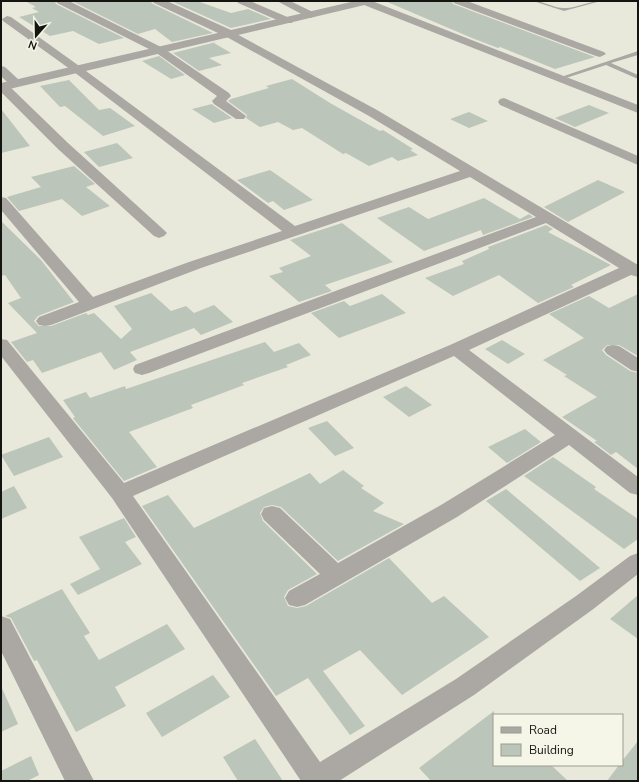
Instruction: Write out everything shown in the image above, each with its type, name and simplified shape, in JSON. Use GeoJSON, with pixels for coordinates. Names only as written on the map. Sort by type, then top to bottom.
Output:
{"type":"FeatureCollection","features":[{"type":"Feature","properties":{"kind":"street"},"geometry":{"type":"LineString","coordinates":[[64,2],[79,1]]}},
{"type":"Feature","properties":{"kind":"street"},"geometry":{"type":"LineString","coordinates":[[158,1],[229,34],[373,114],[547,218],[634,267]]}},
{"type":"Feature","properties":{"kind":"street"},"geometry":{"type":"LineString","coordinates":[[242,1],[288,21]]}},
{"type":"Feature","properties":{"kind":"street"},"geometry":{"type":"LineString","coordinates":[[282,1],[310,15]]}},
{"type":"Feature","properties":{"kind":"street"},"geometry":{"type":"LineString","coordinates":[[6,85],[78,70],[288,21],[366,1],[638,109]]}},
{"type":"Feature","properties":{"kind":"street"},"geometry":{"type":"LineString","coordinates":[[458,1],[600,54]]}},
{"type":"Feature","properties":{"kind":"street"},"geometry":{"type":"LineString","coordinates":[[64,2],[159,50],[225,96],[218,101],[240,116]]}},
{"type":"Feature","properties":{"kind":"street"},"geometry":{"type":"LineString","coordinates":[[7,20],[78,70],[292,232]]}},
{"type":"Feature","properties":{"kind":"street"},"geometry":{"type":"LineString","coordinates":[[1,69],[6,85],[63,146],[159,233]]}},
{"type":"Feature","properties":{"kind":"street"},"geometry":{"type":"LineString","coordinates":[[504,102],[638,161]]}},
{"type":"Feature","properties":{"kind":"street"},"geometry":{"type":"LineString","coordinates":[[45,321],[292,232],[471,172]]}},
{"type":"Feature","properties":{"kind":"street"},"geometry":{"type":"LineString","coordinates":[[1,201],[90,304]]}},
{"type":"Feature","properties":{"kind":"street"},"geometry":{"type":"LineString","coordinates":[[142,369],[547,218]]}},
{"type":"Feature","properties":{"kind":"street"},"geometry":{"type":"LineString","coordinates":[[120,493],[456,349],[634,267]]}},
{"type":"Feature","properties":{"kind":"street"},"geometry":{"type":"LineString","coordinates":[[1,344],[120,493],[316,781],[465,687],[584,603],[638,562]]}},
{"type":"Feature","properties":{"kind":"street"},"geometry":{"type":"LineString","coordinates":[[456,349],[638,488]]}},
{"type":"Feature","properties":{"kind":"street"},"geometry":{"type":"LineString","coordinates":[[613,350],[638,366]]}},
{"type":"Feature","properties":{"kind":"street"},"geometry":{"type":"LineString","coordinates":[[297,598],[449,511],[570,435]]}},
{"type":"Feature","properties":{"kind":"street"},"geometry":{"type":"LineString","coordinates":[[272,514],[336,575]]}},
{"type":"Feature","properties":{"kind":"street"},"geometry":{"type":"LineString","coordinates":[[1,626],[48,721],[80,781]]}},
{"type":"Feature","properties":{"kind":"lane"},"geometry":{"type":"LineString","coordinates":[[535,1],[556,9],[564,10],[570,10],[599,1]]}},
{"type":"Feature","properties":{"kind":"lane"},"geometry":{"type":"LineString","coordinates":[[561,78],[638,53]]}},
{"type":"Feature","properties":{"kind":"lane"},"geometry":{"type":"LineString","coordinates":[[606,63],[638,77]]}},
{"type":"Feature","properties":{"kind":"building"},"geometry":{"type":"Polygon","coordinates":[[[25,1],[55,1],[56,4],[124,38],[99,44],[73,31],[50,36],[19,17],[39,12],[32,8],[36,7],[25,1]]]}},
{"type":"Feature","properties":{"kind":"building"},"geometry":{"type":"Polygon","coordinates":[[[72,1],[150,1],[153,4],[213,33],[172,42],[155,29],[138,34],[72,1]]]}},
{"type":"Feature","properties":{"kind":"building"},"geometry":{"type":"Polygon","coordinates":[[[171,1],[197,1],[231,13],[248,9],[271,19],[231,28],[171,1]]]}},
{"type":"Feature","properties":{"kind":"building"},"geometry":{"type":"Polygon","coordinates":[[[385,1],[452,1],[453,4],[595,57],[555,69],[500,47],[498,48],[472,38],[385,1]]]}},
{"type":"Feature","properties":{"kind":"building"},"geometry":{"type":"Polygon","coordinates":[[[216,42],[214,43],[231,53],[209,58],[222,65],[199,71],[173,53],[216,42]]]}},
{"type":"Feature","properties":{"kind":"building"},"geometry":{"type":"Polygon","coordinates":[[[159,56],[185,75],[171,79],[142,61],[159,56]]]}},
{"type":"Feature","properties":{"kind":"building"},"geometry":{"type":"Polygon","coordinates":[[[292,79],[330,103],[380,131],[383,130],[413,149],[410,150],[418,155],[398,161],[392,157],[369,166],[346,153],[343,154],[302,128],[293,130],[278,122],[260,127],[246,118],[247,115],[228,101],[269,88],[266,86],[292,79]]]}},
{"type":"Feature","properties":{"kind":"building"},"geometry":{"type":"Polygon","coordinates":[[[69,80],[99,110],[110,108],[135,126],[103,136],[65,106],[60,107],[40,86],[69,80]]]}},
{"type":"Feature","properties":{"kind":"building"},"geometry":{"type":"Polygon","coordinates":[[[212,104],[232,118],[214,123],[192,109],[212,104]]]}},
{"type":"Feature","properties":{"kind":"building"},"geometry":{"type":"Polygon","coordinates":[[[589,105],[609,113],[575,127],[555,118],[589,105]]]}},
{"type":"Feature","properties":{"kind":"building"},"geometry":{"type":"Polygon","coordinates":[[[1,109],[30,146],[1,153],[1,109]]]}},
{"type":"Feature","properties":{"kind":"building"},"geometry":{"type":"Polygon","coordinates":[[[469,112],[488,121],[469,128],[450,119],[469,112]]]}},
{"type":"Feature","properties":{"kind":"building"},"geometry":{"type":"Polygon","coordinates":[[[117,143],[133,158],[99,167],[84,152],[117,143]]]}},
{"type":"Feature","properties":{"kind":"building"},"geometry":{"type":"Polygon","coordinates":[[[74,166],[95,184],[86,187],[110,206],[82,216],[62,199],[19,211],[7,197],[41,187],[31,177],[74,166]]]}},
{"type":"Feature","properties":{"kind":"building"},"geometry":{"type":"Polygon","coordinates":[[[270,170],[313,200],[284,210],[273,201],[268,203],[237,180],[270,170]]]}},
{"type":"Feature","properties":{"kind":"building"},"geometry":{"type":"Polygon","coordinates":[[[598,180],[625,192],[568,222],[544,207],[598,180]]]}},
{"type":"Feature","properties":{"kind":"building"},"geometry":{"type":"Polygon","coordinates":[[[484,198],[520,219],[529,214],[533,217],[483,235],[481,230],[424,251],[377,218],[409,207],[428,219],[484,198]]]}},
{"type":"Feature","properties":{"kind":"building"},"geometry":{"type":"Polygon","coordinates":[[[1,221],[41,260],[74,302],[38,316],[34,321],[39,326],[51,326],[86,313],[88,315],[94,313],[121,339],[132,329],[114,306],[151,293],[171,311],[186,306],[194,313],[214,305],[233,322],[201,335],[194,328],[130,352],[137,360],[114,370],[101,352],[42,373],[33,360],[27,362],[11,342],[37,333],[8,303],[21,298],[5,275],[1,276],[1,221]]]}},
{"type":"Feature","properties":{"kind":"building"},"geometry":{"type":"Polygon","coordinates":[[[342,223],[393,262],[325,285],[332,291],[299,302],[269,276],[283,272],[279,268],[311,256],[290,240],[342,223]]]}},
{"type":"Feature","properties":{"kind":"building"},"geometry":{"type":"Polygon","coordinates":[[[546,225],[553,229],[548,232],[611,265],[571,285],[574,287],[538,303],[499,275],[453,296],[425,278],[464,264],[462,261],[489,249],[488,247],[546,225]]]}},
{"type":"Feature","properties":{"kind":"building"},"geometry":{"type":"Polygon","coordinates":[[[382,294],[406,313],[339,338],[311,313],[344,301],[350,306],[382,294]]]}},
{"type":"Feature","properties":{"kind":"building"},"geometry":{"type":"Polygon","coordinates":[[[638,294],[638,356],[619,345],[607,345],[602,350],[606,355],[630,371],[638,373],[638,469],[616,452],[611,455],[594,442],[597,441],[562,417],[597,397],[564,376],[567,375],[543,360],[584,338],[549,314],[589,296],[609,308],[638,294]]]}},
{"type":"Feature","properties":{"kind":"building"},"geometry":{"type":"Polygon","coordinates":[[[502,340],[525,354],[508,364],[485,349],[502,340]]]}},
{"type":"Feature","properties":{"kind":"building"},"geometry":{"type":"Polygon","coordinates":[[[265,342],[274,352],[299,343],[311,355],[286,365],[288,367],[242,383],[244,385],[191,405],[193,408],[129,432],[157,467],[124,481],[76,422],[73,418],[75,417],[63,400],[86,392],[90,398],[125,386],[126,389],[265,342]]]}},
{"type":"Feature","properties":{"kind":"building"},"geometry":{"type":"Polygon","coordinates":[[[406,386],[432,405],[409,417],[383,397],[406,386]]]}},
{"type":"Feature","properties":{"kind":"building"},"geometry":{"type":"Polygon","coordinates":[[[327,421],[354,448],[335,456],[308,428],[327,421]]]}},
{"type":"Feature","properties":{"kind":"building"},"geometry":{"type":"Polygon","coordinates":[[[525,429],[541,442],[507,463],[488,447],[525,429]]]}},
{"type":"Feature","properties":{"kind":"building"},"geometry":{"type":"Polygon","coordinates":[[[49,437],[63,457],[14,476],[1,455],[49,437]]]}},
{"type":"Feature","properties":{"kind":"building"},"geometry":{"type":"Polygon","coordinates":[[[553,457],[596,487],[594,489],[638,519],[638,539],[624,549],[524,476],[553,457]]]}},
{"type":"Feature","properties":{"kind":"building"},"geometry":{"type":"Polygon","coordinates":[[[343,470],[364,486],[361,488],[384,503],[373,511],[404,524],[338,561],[281,507],[272,505],[264,507],[260,513],[263,521],[317,574],[288,590],[284,597],[288,606],[297,608],[306,606],[389,558],[432,603],[444,596],[489,637],[402,695],[360,650],[323,671],[365,726],[350,735],[308,678],[276,696],[142,506],[168,495],[194,528],[310,473],[320,484],[343,470]]]}},
{"type":"Feature","properties":{"kind":"building"},"geometry":{"type":"Polygon","coordinates":[[[14,486],[27,508],[1,519],[1,492],[14,486]]]}},
{"type":"Feature","properties":{"kind":"building"},"geometry":{"type":"Polygon","coordinates":[[[506,489],[600,568],[580,581],[486,501],[506,489]]]}},
{"type":"Feature","properties":{"kind":"building"},"geometry":{"type":"Polygon","coordinates":[[[124,518],[136,537],[125,542],[142,564],[78,595],[70,584],[100,569],[79,537],[124,518]]]}},
{"type":"Feature","properties":{"kind":"building"},"geometry":{"type":"Polygon","coordinates":[[[62,589],[90,633],[84,636],[99,660],[167,624],[185,649],[115,687],[126,706],[76,732],[37,660],[34,661],[11,618],[5,616],[62,589]]]}},
{"type":"Feature","properties":{"kind":"building"},"geometry":{"type":"Polygon","coordinates":[[[638,595],[638,639],[610,619],[638,595]]]}},
{"type":"Feature","properties":{"kind":"building"},"geometry":{"type":"Polygon","coordinates":[[[213,675],[230,697],[162,737],[146,713],[213,675]]]}},
{"type":"Feature","properties":{"kind":"building"},"geometry":{"type":"Polygon","coordinates":[[[1,686],[18,724],[1,732],[1,686]]]}},
{"type":"Feature","properties":{"kind":"building"},"geometry":{"type":"Polygon","coordinates":[[[494,711],[493,766],[552,766],[568,781],[431,781],[419,768],[494,711]]]}},
{"type":"Feature","properties":{"kind":"building"},"geometry":{"type":"Polygon","coordinates":[[[255,739],[283,781],[238,781],[223,757],[255,739]]]}},
{"type":"Feature","properties":{"kind":"building"},"geometry":{"type":"Polygon","coordinates":[[[638,741],[638,781],[607,781],[618,766],[623,766],[623,760],[638,741]]]}},
{"type":"Feature","properties":{"kind":"building"},"geometry":{"type":"Polygon","coordinates":[[[31,756],[39,775],[27,781],[1,781],[1,771],[31,756]]]}}]}
